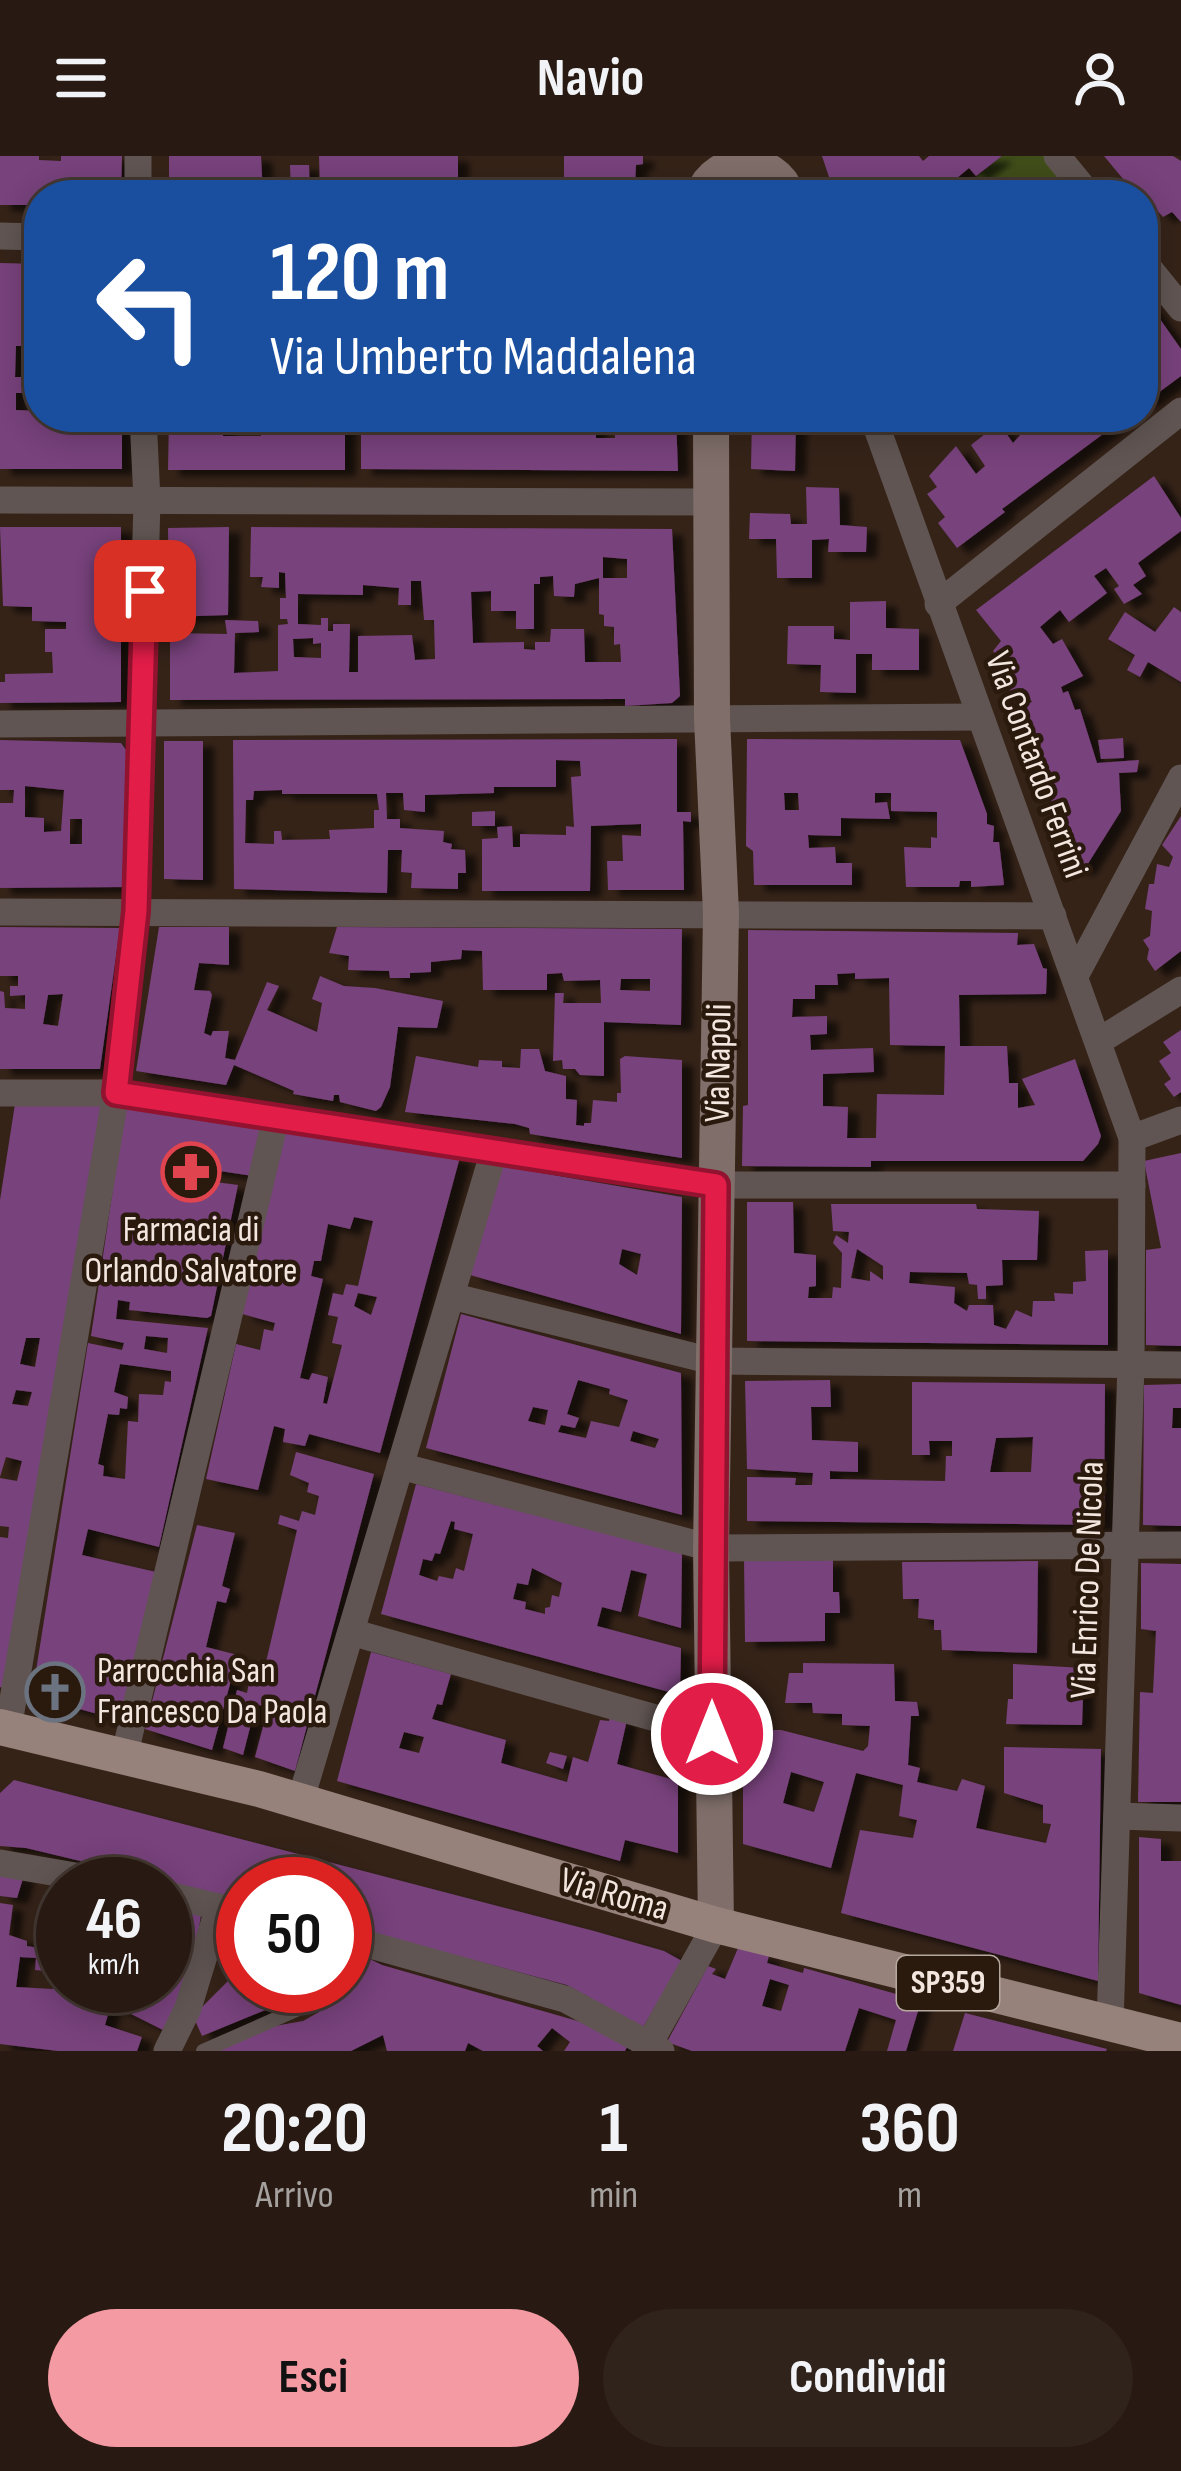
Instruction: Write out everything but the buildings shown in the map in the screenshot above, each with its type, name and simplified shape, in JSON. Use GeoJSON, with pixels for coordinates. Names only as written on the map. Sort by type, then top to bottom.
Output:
{"type":"FeatureCollection","features":[{"type":"Feature","properties":{"kind":"main road"},"geometry":{"type":"LineString","coordinates":[[705,178],[715,170],[762,166]]}},
{"type":"Feature","properties":{"kind":"main road","name":"Via Napoli"},"geometry":{"type":"LineString","coordinates":[[711,432],[712,719],[722,913],[712,1360],[716,1925]]}},
{"type":"Feature","properties":{"kind":"main road","name":"Via Roma"},"geometry":{"type":"LineString","coordinates":[[4,1728],[300,1802],[716,1925],[1181,2041]]}},
{"type":"Feature","properties":{"kind":"street"},"geometry":{"type":"LineString","coordinates":[[1058,156],[1077,180]]}},
{"type":"Feature","properties":{"kind":"street"},"geometry":{"type":"LineString","coordinates":[[1158,280],[1181,308]]}},
{"type":"Feature","properties":{"kind":"street"},"geometry":{"type":"LineString","coordinates":[[4,1728],[116,1093],[136,911],[147,500],[144,432]]}},
{"type":"Feature","properties":{"kind":"street","name":"Via Contardo Ferrini"},"geometry":{"type":"LineString","coordinates":[[878,432],[1132,1138]]}},
{"type":"Feature","properties":{"kind":"street"},"geometry":{"type":"LineString","coordinates":[[938,604],[1155,432]]}},
{"type":"Feature","properties":{"kind":"street"},"geometry":{"type":"LineString","coordinates":[[0,500],[710,502]]}},
{"type":"Feature","properties":{"kind":"street"},"geometry":{"type":"LineString","coordinates":[[0,724],[980,718]]}},
{"type":"Feature","properties":{"kind":"street"},"geometry":{"type":"LineString","coordinates":[[1075,976],[1181,778]]}},
{"type":"Feature","properties":{"kind":"street"},"geometry":{"type":"LineString","coordinates":[[0,912],[1053,916]]}},
{"type":"Feature","properties":{"kind":"street"},"geometry":{"type":"LineString","coordinates":[[1099,1042],[1181,990]]}},
{"type":"Feature","properties":{"kind":"street"},"geometry":{"type":"LineString","coordinates":[[0,1093],[116,1093],[716,1185],[1132,1185]]}},
{"type":"Feature","properties":{"kind":"street"},"geometry":{"type":"LineString","coordinates":[[124,1757],[276,1117]]}},
{"type":"Feature","properties":{"kind":"street"},"geometry":{"type":"LineString","coordinates":[[1132,1138],[1181,1120]]}},
{"type":"Feature","properties":{"kind":"street","name":"Via Enrico De Nicola"},"geometry":{"type":"LineString","coordinates":[[1110,2024],[1131,1364],[1132,1138]]}},
{"type":"Feature","properties":{"kind":"street"},"geometry":{"type":"LineString","coordinates":[[300,1802],[494,1151]]}},
{"type":"Feature","properties":{"kind":"street"},"geometry":{"type":"LineString","coordinates":[[451,1296],[712,1360],[1181,1365]]}},
{"type":"Feature","properties":{"kind":"street"},"geometry":{"type":"LineString","coordinates":[[400,1466],[711,1548],[1181,1545]]}},
{"type":"Feature","properties":{"kind":"street"},"geometry":{"type":"LineString","coordinates":[[350,1632],[712,1734]]}},
{"type":"Feature","properties":{"kind":"street"},"geometry":{"type":"LineString","coordinates":[[1117,1816],[1181,1818]]}},
{"type":"Feature","properties":{"kind":"street"},"geometry":{"type":"LineString","coordinates":[[0,1863],[36,1869]]}},
{"type":"Feature","properties":{"kind":"street"},"geometry":{"type":"LineString","coordinates":[[372,1945],[565,1999],[652,2049],[716,1925]]}},
{"type":"Feature","properties":{"kind":"street"},"geometry":{"type":"LineString","coordinates":[[166,2051],[216,1944]]}},
{"type":"Feature","properties":{"kind":"lane"},"geometry":{"type":"LineString","coordinates":[[203,2051],[289,2013]]}},
{"type":"Feature","properties":{"kind":"green space"},"geometry":{"type":"Polygon","coordinates":[[[1002,156],[1044,156],[1064,180],[972,180],[1002,156]]]}},
{"type":"Feature","properties":{"kind":"place","name":"Farmacia di Orlando Salvatore"},"geometry":{"type":"Point","coordinates":[191,1172]}},
{"type":"Feature","properties":{"kind":"place","name":"Parrocchia San Francesco Da Paola"},"geometry":{"type":"Point","coordinates":[55,1692]}},
{"type":"Feature","properties":{"kind":"route"},"geometry":{"type":"LineString","coordinates":[[145,591],[136,911],[116,1093],[716,1185],[712,1734]]}}]}
